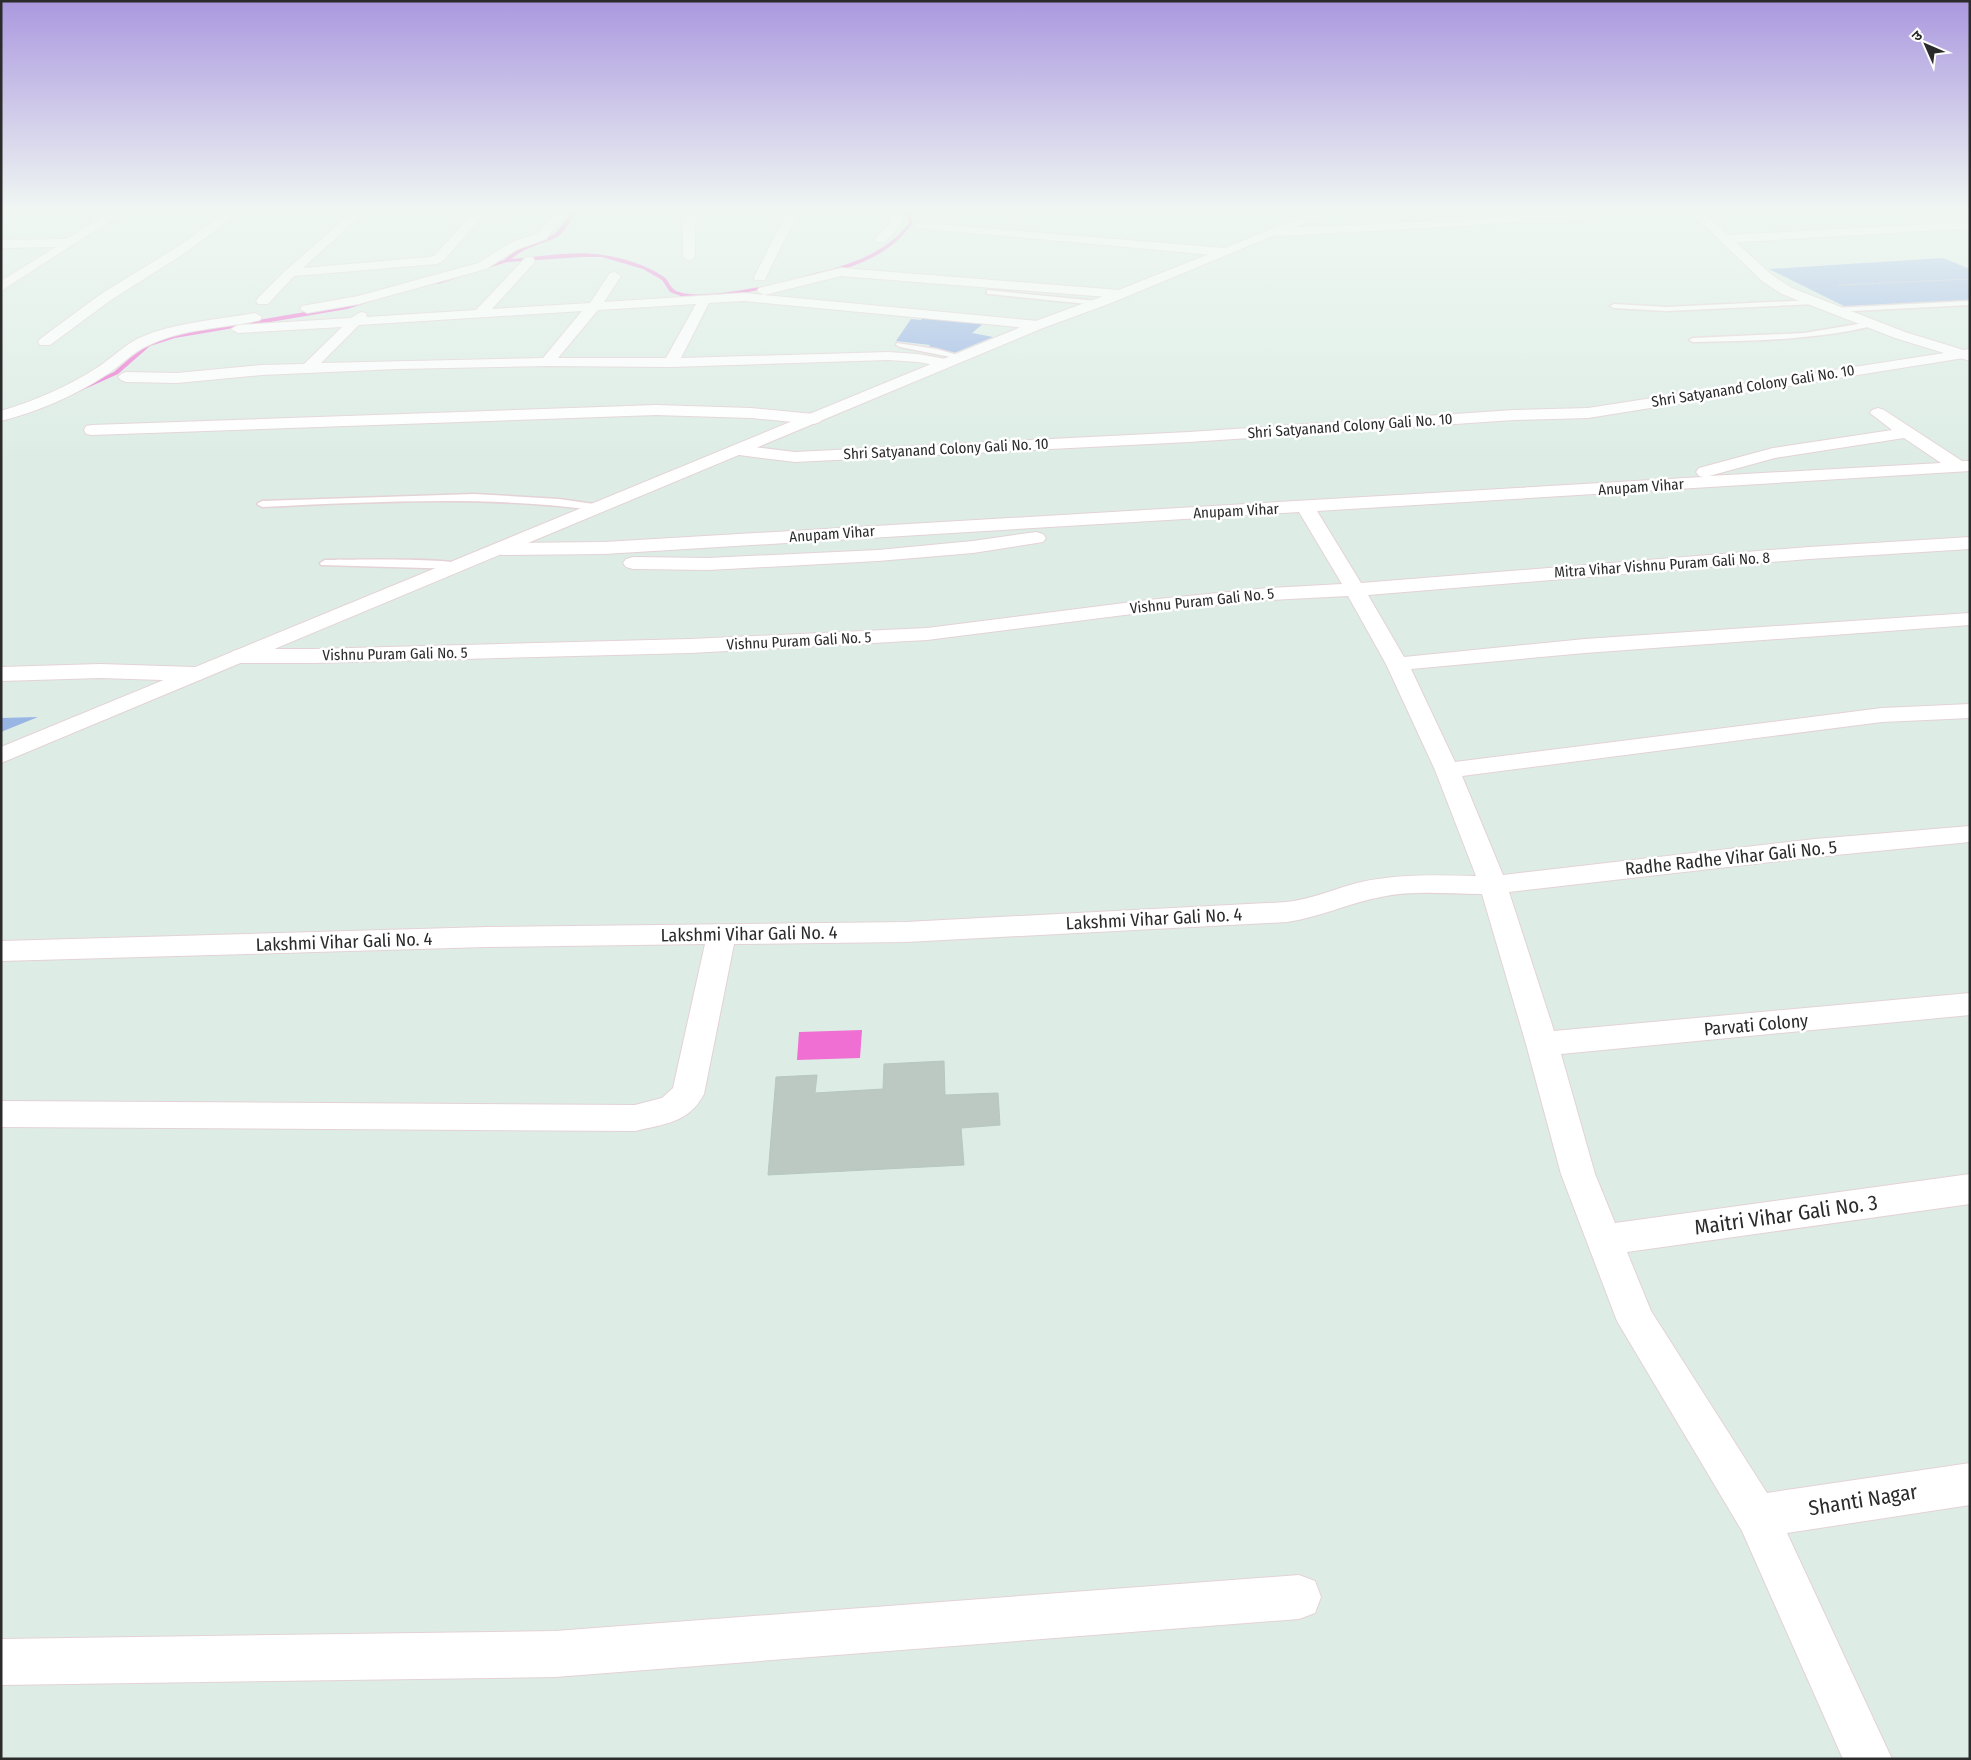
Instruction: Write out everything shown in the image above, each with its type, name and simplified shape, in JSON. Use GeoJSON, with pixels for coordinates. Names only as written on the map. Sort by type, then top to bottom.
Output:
{"type":"FeatureCollection","features":[{"type":"Feature","properties":{"kind":"street"},"geometry":{"type":"LineString","coordinates":[[45,342],[115,291]]}},
{"type":"Feature","properties":{"kind":"street"},"geometry":{"type":"LineString","coordinates":[[263,300],[272,291]]}},
{"type":"Feature","properties":{"kind":"street"},"geometry":{"type":"LineString","coordinates":[[295,310],[359,300],[391,291]]}},
{"type":"Feature","properties":{"kind":"street"},"geometry":{"type":"LineString","coordinates":[[480,314],[501,291]]}},
{"type":"Feature","properties":{"kind":"street"},"geometry":{"type":"LineString","coordinates":[[547,362],[605,291]]}},
{"type":"Feature","properties":{"kind":"street"},"geometry":{"type":"LineString","coordinates":[[238,329],[705,299],[744,296],[764,291]]}},
{"type":"Feature","properties":{"kind":"street"},"geometry":{"type":"LineString","coordinates":[[1084,291],[1120,294]]}},
{"type":"Feature","properties":{"kind":"street"},"geometry":{"type":"LineString","coordinates":[[1,756],[194,674],[461,566],[1038,325],[1127,291]]}},
{"type":"Feature","properties":{"kind":"street"},"geometry":{"type":"LineString","coordinates":[[1788,291],[1870,324],[1966,354]]}},
{"type":"Feature","properties":{"kind":"street"},"geometry":{"type":"LineString","coordinates":[[744,296],[1038,325]]}},
{"type":"Feature","properties":{"kind":"street"},"geometry":{"type":"LineString","coordinates":[[671,363],[705,299]]}},
{"type":"Feature","properties":{"kind":"street"},"geometry":{"type":"LineString","coordinates":[[307,368],[373,304]]}},
{"type":"Feature","properties":{"kind":"street"},"geometry":{"type":"LineString","coordinates":[[1,416],[42,402],[78,384],[100,372],[119,356],[145,341],[196,328],[276,313]]}},
{"type":"Feature","properties":{"kind":"street","name":"Shri Satyanand Colony Gali No. 10"},"geometry":{"type":"LineString","coordinates":[[740,450],[795,457],[1170,438],[1514,415],[1588,413],[1966,354]]}},
{"type":"Feature","properties":{"kind":"street"},"geometry":{"type":"LineString","coordinates":[[126,377],[177,378],[307,368],[547,362],[671,363],[888,356],[954,360]]}},
{"type":"Feature","properties":{"kind":"street"},"geometry":{"type":"LineString","coordinates":[[92,430],[656,410],[751,413],[814,419]]}},
{"type":"Feature","properties":{"kind":"street"},"geometry":{"type":"LineString","coordinates":[[1878,413],[1964,466]]}},
{"type":"Feature","properties":{"kind":"street"},"geometry":{"type":"LineString","coordinates":[[1666,485],[1773,453],[1909,432]]}},
{"type":"Feature","properties":{"kind":"street","name":"Anupam Vihar"},"geometry":{"type":"LineString","coordinates":[[502,549],[604,548],[616,558],[635,564],[730,563],[858,557],[980,547],[1068,532],[1098,520],[1964,466]]}},
{"type":"Feature","properties":{"kind":"street"},"geometry":{"type":"LineString","coordinates":[[1304,507],[1355,590],[1397,664],[1447,770],[1493,885],[1542,1044],[1578,1174],[1636,1321],[1757,1516],[1868,1759]]}},
{"type":"Feature","properties":{"kind":"street","name":"Mitra Vihar Vishnu Puram Gali No. 8"},"geometry":{"type":"LineString","coordinates":[[1355,590],[1809,553],[1970,543]]}},
{"type":"Feature","properties":{"kind":"street","name":"Vishnu Puram Gali No. 5"},"geometry":{"type":"LineString","coordinates":[[241,656],[314,656],[690,646],[928,634],[1148,606],[1268,594],[1355,590]]}},
{"type":"Feature","properties":{"kind":"street"},"geometry":{"type":"LineString","coordinates":[[1397,664],[1586,646],[1970,619]]}},
{"type":"Feature","properties":{"kind":"street"},"geometry":{"type":"LineString","coordinates":[[1,674],[100,671],[194,674]]}},
{"type":"Feature","properties":{"kind":"street"},"geometry":{"type":"LineString","coordinates":[[1447,770],[1882,715],[1970,711]]}},
{"type":"Feature","properties":{"kind":"street","name":"Radhe Radhe Vihar Gali No. 5"},"geometry":{"type":"LineString","coordinates":[[1493,885],[1815,848],[1970,834]]}},
{"type":"Feature","properties":{"kind":"street","name":"Lakshmi Vihar Gali No. 4"},"geometry":{"type":"LineString","coordinates":[[1,951],[487,937],[906,932],[1286,912],[1310,909],[1359,892],[1383,887],[1411,884],[1493,885]]}},
{"type":"Feature","properties":{"kind":"street"},"geometry":{"type":"LineString","coordinates":[[1,1114],[635,1118],[672,1110],[688,1094],[722,934]]}},
{"type":"Feature","properties":{"kind":"street","name":"Parvati Colony"},"geometry":{"type":"LineString","coordinates":[[1542,1044],[1970,1004]]}},
{"type":"Feature","properties":{"kind":"street","name":"Maitri Vihar Gali No. 3"},"geometry":{"type":"LineString","coordinates":[[1603,1240],[1970,1189]]}},
{"type":"Feature","properties":{"kind":"street","name":"Shanti Nagar"},"geometry":{"type":"LineString","coordinates":[[1757,1516],[1970,1484]]}},
{"type":"Feature","properties":{"kind":"street"},"geometry":{"type":"LineString","coordinates":[[1,1662],[555,1654],[1299,1597]]}},
{"type":"Feature","properties":{"kind":"lane"},"geometry":{"type":"LineString","coordinates":[[990,292],[1097,303]]}},
{"type":"Feature","properties":{"kind":"lane"},"geometry":{"type":"LineString","coordinates":[[1614,306],[1666,309],[1813,302]]}},
{"type":"Feature","properties":{"kind":"lane"},"geometry":{"type":"LineString","coordinates":[[1834,310],[1970,303]]}},
{"type":"Feature","properties":{"kind":"lane"},"geometry":{"type":"LineString","coordinates":[[1693,340],[1794,336],[1855,328],[1870,324]]}},
{"type":"Feature","properties":{"kind":"lane"},"geometry":{"type":"LineString","coordinates":[[900,345],[954,360]]}},
{"type":"Feature","properties":{"kind":"lane"},"geometry":{"type":"LineString","coordinates":[[262,504],[499,497],[559,501],[601,508]]}},
{"type":"Feature","properties":{"kind":"lane"},"geometry":{"type":"LineString","coordinates":[[325,563],[439,564],[461,566]]}},
{"type":"Feature","properties":{"kind":"shaded area"},"geometry":{"type":"Polygon","coordinates":[[[1814,291],[1970,291],[1970,302],[1850,309],[1814,291]]]}},
{"type":"Feature","properties":{"kind":"shaded area"},"geometry":{"type":"Polygon","coordinates":[[[924,316],[984,323],[972,333],[993,337],[954,353],[929,347],[930,345],[896,341],[911,319],[921,320],[924,316]]]}},
{"type":"Feature","properties":{"kind":"shaded area"},"geometry":{"type":"Polygon","coordinates":[[[38,717],[1,732],[1,718],[38,717]]]}},
{"type":"Feature","properties":{"kind":"shaded area"},"geometry":{"type":"Polygon","coordinates":[[[862,1030],[860,1058],[797,1060],[799,1032],[862,1030]]]}},
{"type":"Feature","properties":{"kind":"building"},"geometry":{"type":"Polygon","coordinates":[[[944,1061],[945,1095],[998,1093],[1000,1125],[961,1128],[964,1165],[768,1175],[776,1077],[817,1075],[815,1093],[883,1089],[884,1064],[944,1061]]]}},
{"type":"Feature","properties":{"kind":"waterway"},"geometry":{"type":"LineString","coordinates":[[672,291],[686,296],[745,291]]}},
{"type":"Feature","properties":{"kind":"waterway"},"geometry":{"type":"LineString","coordinates":[[76,391],[116,373],[148,345],[174,336],[347,307],[370,300]]}}]}
